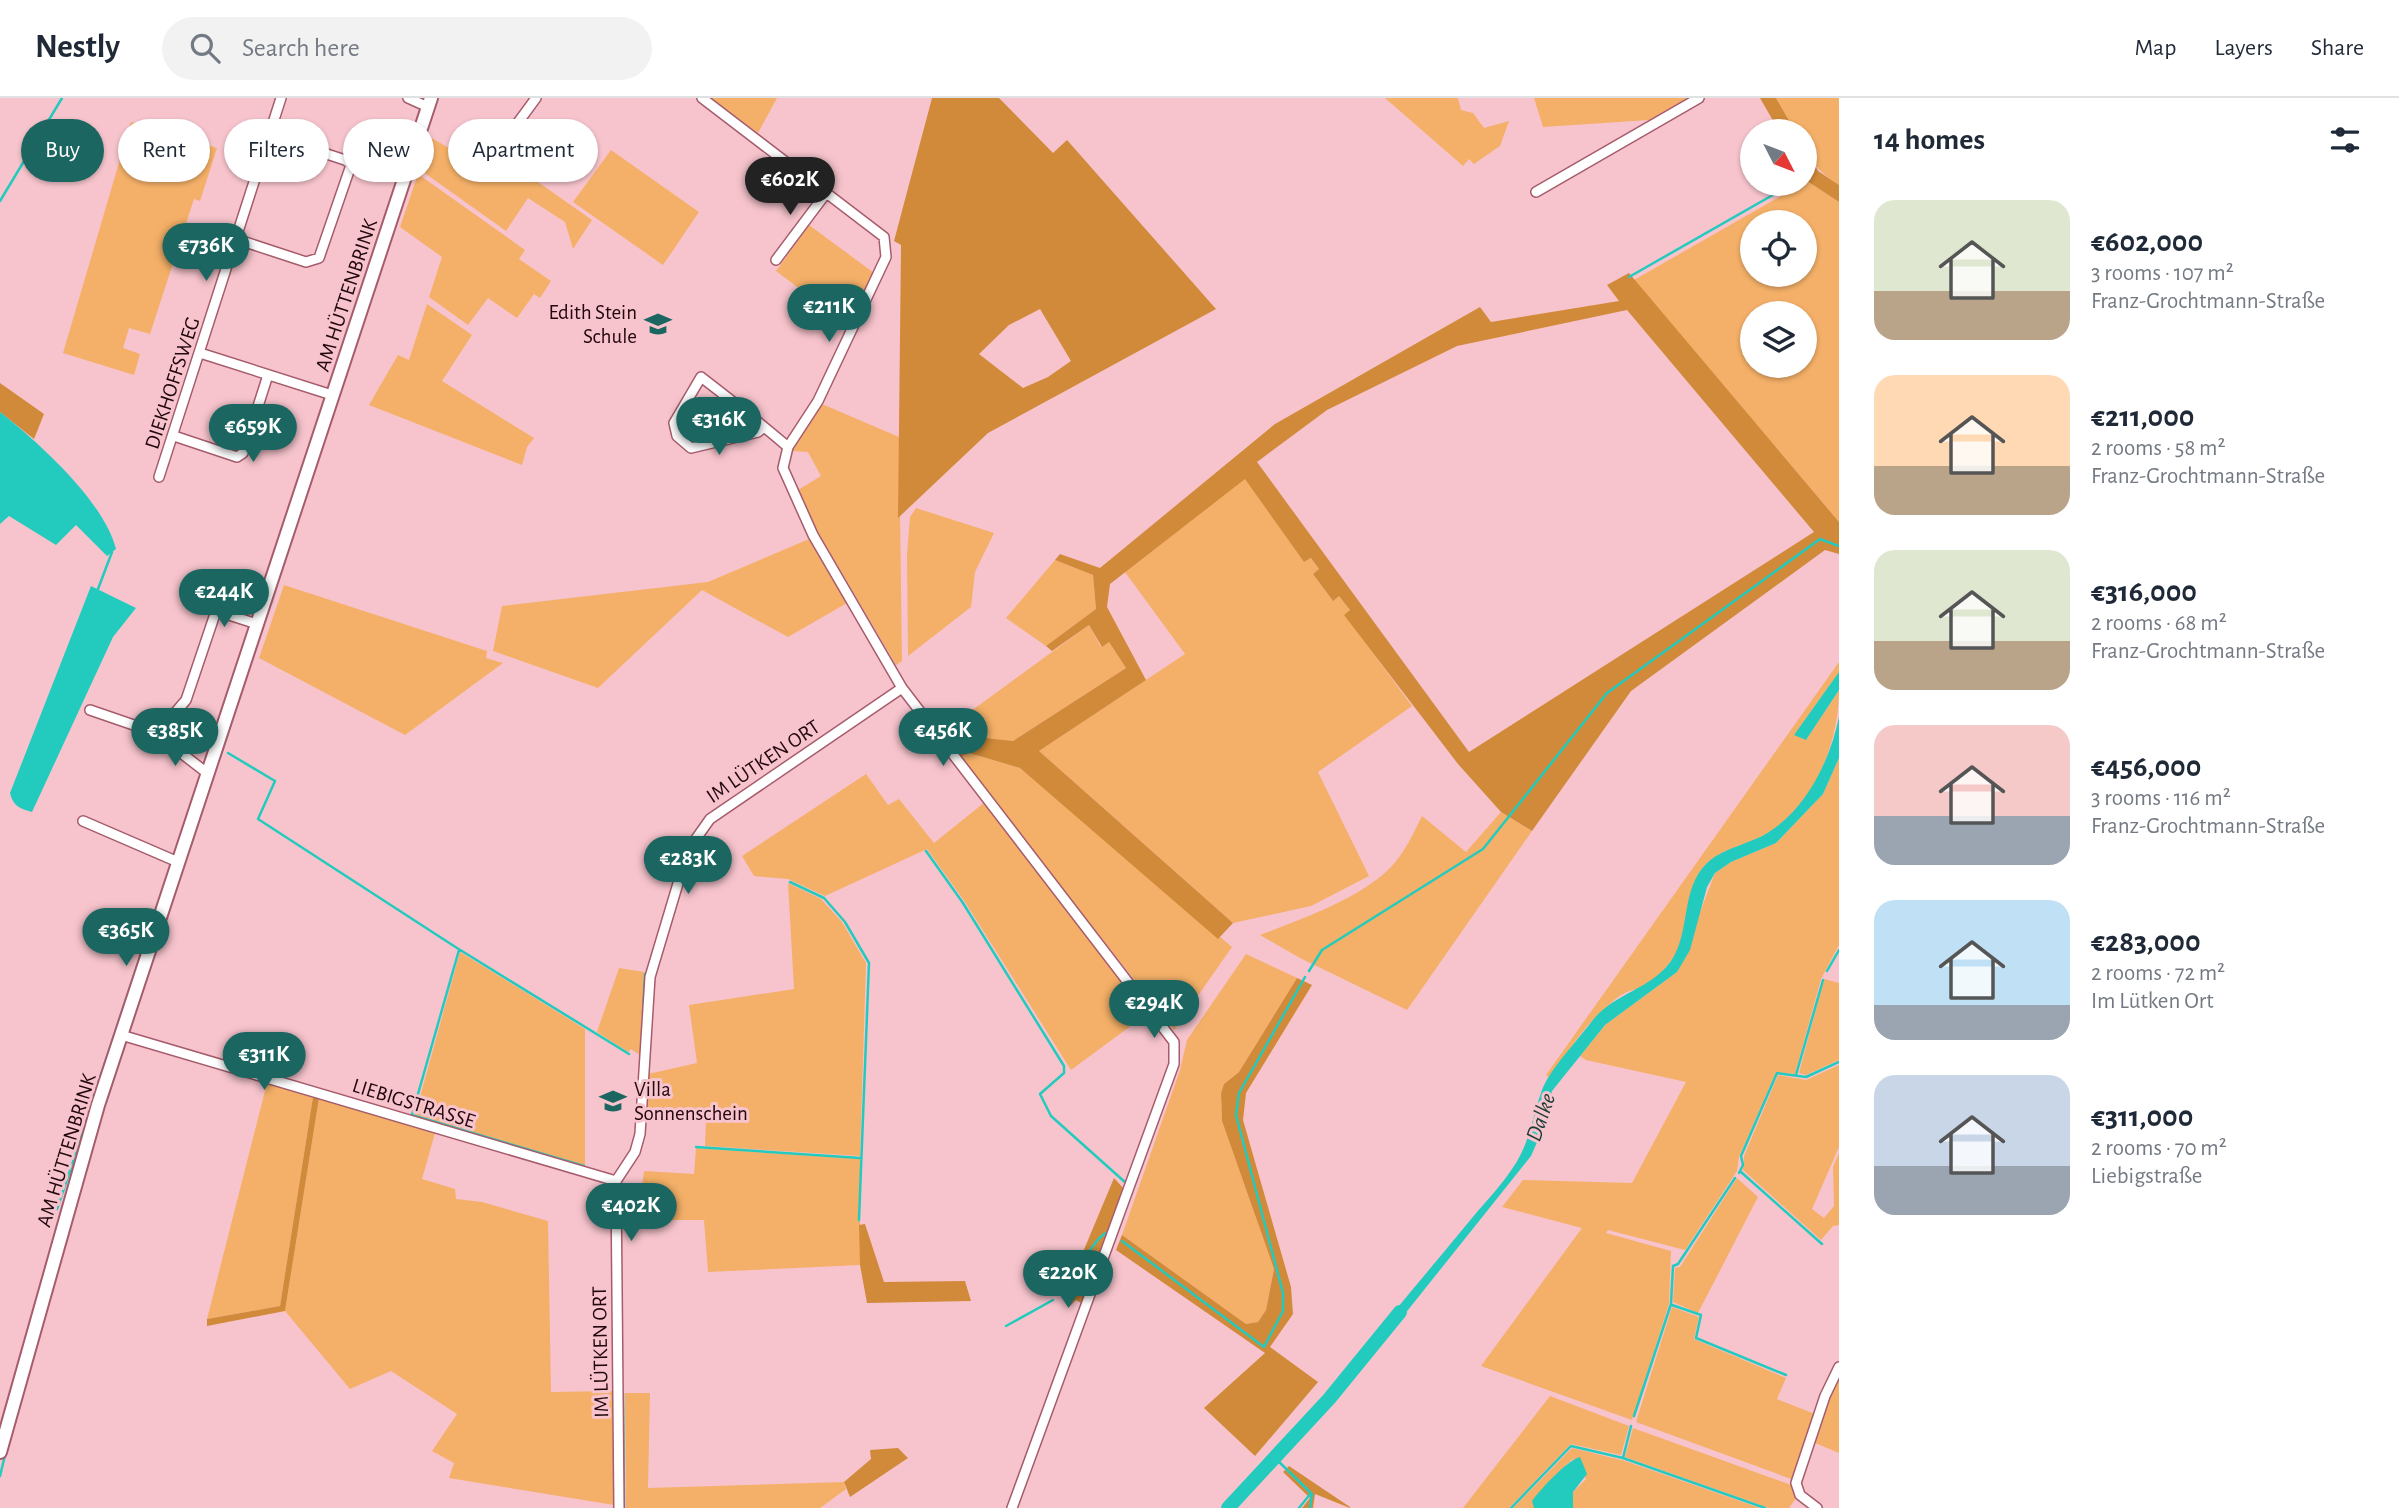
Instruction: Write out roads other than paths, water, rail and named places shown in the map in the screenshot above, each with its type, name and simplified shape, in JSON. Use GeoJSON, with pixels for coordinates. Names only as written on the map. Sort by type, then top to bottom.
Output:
{"type":"FeatureCollection","features":[{"type":"Feature","properties":{"kind":"street","name":"DIEKHOFFSWEG"},"geometry":{"type":"LineString","coordinates":[[274,119],[281,98]]}},
{"type":"Feature","properties":{"kind":"street"},"geometry":{"type":"LineString","coordinates":[[408,98],[429,103]]}},
{"type":"Feature","properties":{"kind":"street"},"geometry":{"type":"LineString","coordinates":[[521,119],[536,98]]}},
{"type":"Feature","properties":{"kind":"street"},"geometry":{"type":"LineString","coordinates":[[702,98],[879,231],[887,250],[818,401],[788,447],[783,468],[813,535],[902,688],[1174,1042],[1174,1064],[1134,1181],[1012,1508]]}},
{"type":"Feature","properties":{"kind":"street"},"geometry":{"type":"LineString","coordinates":[[1536,192],[1699,98]]}},
{"type":"Feature","properties":{"kind":"street","name":"AM HÜTTENBRINK"},"geometry":{"type":"LineString","coordinates":[[0,1452],[81,1160],[429,103]]}},
{"type":"Feature","properties":{"kind":"street"},"geometry":{"type":"LineString","coordinates":[[236,239],[306,262],[319,258],[351,164],[329,155]]}},
{"type":"Feature","properties":{"kind":"street","name":"DIEKHOFFSWEG"},"geometry":{"type":"LineString","coordinates":[[159,477],[254,182]]}},
{"type":"Feature","properties":{"kind":"street"},"geometry":{"type":"LineString","coordinates":[[776,260],[827,192]]}},
{"type":"Feature","properties":{"kind":"street"},"geometry":{"type":"LineString","coordinates":[[200,353],[332,396]]}},
{"type":"Feature","properties":{"kind":"street"},"geometry":{"type":"LineString","coordinates":[[174,436],[237,457],[243,453],[268,375]]}},
{"type":"Feature","properties":{"kind":"street"},"geometry":{"type":"LineString","coordinates":[[764,427],[758,432],[691,448],[677,436],[674,423],[702,377],[764,427],[788,447]]}},
{"type":"Feature","properties":{"kind":"street"},"geometry":{"type":"LineString","coordinates":[[201,606],[257,624]]}},
{"type":"Feature","properties":{"kind":"street"},"geometry":{"type":"LineString","coordinates":[[157,734],[187,700],[216,611]]}},
{"type":"Feature","properties":{"kind":"street","name":"IM LÜTKEN ORT"},"geometry":{"type":"LineString","coordinates":[[618,1508],[616,1181],[631,1160],[640,1134],[650,977],[664,923],[694,838],[723,809],[902,688]]}},
{"type":"Feature","properties":{"kind":"street"},"geometry":{"type":"LineString","coordinates":[[90,710],[157,734],[208,774]]}},
{"type":"Feature","properties":{"kind":"street"},"geometry":{"type":"LineString","coordinates":[[83,821],[178,862]]}},
{"type":"Feature","properties":{"kind":"street","name":"LIEBIGSTRASSE"},"geometry":{"type":"LineString","coordinates":[[121,1035],[616,1181]]}},
{"type":"Feature","properties":{"kind":"street"},"geometry":{"type":"LineString","coordinates":[[1817,1508],[1800,1495],[1796,1483],[1825,1396],[1839,1367]]}},
{"type":"Feature","properties":{"kind":"water"},"geometry":{"type":"Polygon","coordinates":[[[0,412],[50,456],[84,492],[109,531],[116,549],[107,556],[76,525],[56,545],[9,516],[0,524],[0,412]]]}},
{"type":"Feature","properties":{"kind":"water"},"geometry":{"type":"Polygon","coordinates":[[[91,586],[136,608],[113,637],[32,812],[28,811],[15,804],[10,793],[91,586]]]}},
{"type":"Feature","properties":{"kind":"water"},"geometry":{"type":"Polygon","coordinates":[[[1839,672],[1839,690],[1806,740],[1794,735],[1839,672]]]}},
{"type":"Feature","properties":{"kind":"water"},"geometry":{"type":"Polygon","coordinates":[[[1839,717],[1839,758],[1823,794],[1776,843],[1731,862],[1715,873],[1707,887],[1690,950],[1677,972],[1605,1025],[1552,1091],[1542,1131],[1531,1156],[1392,1330],[1384,1324],[1498,1188],[1518,1160],[1542,1090],[1558,1064],[1601,1012],[1653,979],[1671,961],[1681,937],[1693,885],[1707,863],[1726,851],[1764,835],[1792,813],[1814,784],[1822,768],[1839,717]]]}},
{"type":"Feature","properties":{"kind":"water"},"geometry":{"type":"Polygon","coordinates":[[[1580,1457],[1587,1474],[1573,1492],[1573,1508],[1534,1508],[1532,1501],[1541,1490],[1561,1470],[1580,1457]]]}},
{"type":"Feature","properties":{"kind":"waterway"},"geometry":{"type":"LineString","coordinates":[[0,201],[62,98]]}},
{"type":"Feature","properties":{"kind":"waterway"},"geometry":{"type":"LineString","coordinates":[[1629,277],[1771,196]]}},
{"type":"Feature","properties":{"kind":"waterway"},"geometry":{"type":"LineString","coordinates":[[1309,971],[1322,950],[1483,849],[1607,693],[1820,539],[1839,546]]}},
{"type":"Feature","properties":{"kind":"waterway"},"geometry":{"type":"LineString","coordinates":[[98,589],[112,552]]}},
{"type":"Feature","properties":{"kind":"waterway"},"geometry":{"type":"LineString","coordinates":[[257,642],[262,629]]}},
{"type":"Feature","properties":{"kind":"waterway"},"geometry":{"type":"LineString","coordinates":[[888,656],[894,665]]}},
{"type":"Feature","properties":{"kind":"waterway"},"geometry":{"type":"LineString","coordinates":[[215,732],[221,715]]}},
{"type":"Feature","properties":{"kind":"waterway"},"geometry":{"type":"LineString","coordinates":[[220,757],[232,720]]}},
{"type":"Feature","properties":{"kind":"waterway"},"geometry":{"type":"LineString","coordinates":[[228,753],[275,781],[258,819],[457,948],[629,1054]]}},
{"type":"Feature","properties":{"kind":"waterway"},"geometry":{"type":"LineString","coordinates":[[195,832],[211,781]]}},
{"type":"Feature","properties":{"kind":"waterway"},"geometry":{"type":"LineString","coordinates":[[188,852],[193,839]]}},
{"type":"Feature","properties":{"kind":"waterway"},"geometry":{"type":"LineString","coordinates":[[926,851],[963,903],[1064,1066],[1064,1073],[1040,1094],[1051,1116],[1126,1183]]}},
{"type":"Feature","properties":{"kind":"waterway"},"geometry":{"type":"LineString","coordinates":[[790,882],[824,898],[845,922],[869,963],[859,1220]]}},
{"type":"Feature","properties":{"kind":"waterway"},"geometry":{"type":"LineString","coordinates":[[169,910],[178,883]]}},
{"type":"Feature","properties":{"kind":"waterway"},"geometry":{"type":"LineString","coordinates":[[94,1096],[148,933]]}},
{"type":"Feature","properties":{"kind":"waterway"},"geometry":{"type":"LineString","coordinates":[[459,950],[412,1115],[584,1166]]}},
{"type":"Feature","properties":{"kind":"waterway"},"geometry":{"type":"LineString","coordinates":[[1827,971],[1839,950]]}},
{"type":"Feature","properties":{"kind":"waterway"},"geometry":{"type":"LineString","coordinates":[[129,1030],[150,968]]}},
{"type":"Feature","properties":{"kind":"waterway"},"geometry":{"type":"LineString","coordinates":[[643,1013],[645,974]]}},
{"type":"Feature","properties":{"kind":"waterway"},"geometry":{"type":"LineString","coordinates":[[1122,1241],[1264,1347],[1283,1311],[1283,1293],[1236,1115],[1239,1093],[1305,977]]}},
{"type":"Feature","properties":{"kind":"waterway"},"geometry":{"type":"LineString","coordinates":[[1796,1075],[1823,980]]}},
{"type":"Feature","properties":{"kind":"waterway"},"geometry":{"type":"LineString","coordinates":[[106,1102],[125,1043]]}},
{"type":"Feature","properties":{"kind":"waterway"},"geometry":{"type":"LineString","coordinates":[[1739,1173],[1743,1165],[1741,1156],[1777,1073],[1806,1077],[1839,1062]]}},
{"type":"Feature","properties":{"kind":"waterway"},"geometry":{"type":"LineString","coordinates":[[57,1209],[91,1109]]}},
{"type":"Feature","properties":{"kind":"waterway"},"geometry":{"type":"LineString","coordinates":[[696,1147],[860,1158]]}},
{"type":"Feature","properties":{"kind":"waterway"},"geometry":{"type":"LineString","coordinates":[[1741,1172],[1822,1244]]}},
{"type":"Feature","properties":{"kind":"waterway"},"geometry":{"type":"LineString","coordinates":[[1634,1416],[1671,1304],[1673,1266],[1678,1264],[1735,1178]]}},
{"type":"Feature","properties":{"kind":"waterway"},"geometry":{"type":"LineString","coordinates":[[1061,1294],[1097,1240],[1110,1232]]}},
{"type":"Feature","properties":{"kind":"waterway"},"geometry":{"type":"LineString","coordinates":[[1006,1326],[1053,1300]]}},
{"type":"Feature","properties":{"kind":"waterway"},"geometry":{"type":"LineString","coordinates":[[1672,1305],[1701,1315],[1696,1338],[1786,1375]]}},
{"type":"Feature","properties":{"kind":"waterway","name":"Dalke"},"geometry":{"type":"LineString","coordinates":[[1228,1508],[1329,1399],[1400,1312]]}},
{"type":"Feature","properties":{"kind":"waterway"},"geometry":{"type":"LineString","coordinates":[[623,1394],[624,1508]]}},
{"type":"Feature","properties":{"kind":"waterway"},"geometry":{"type":"LineString","coordinates":[[1623,1458],[1631,1426]]}},
{"type":"Feature","properties":{"kind":"waterway"},"geometry":{"type":"LineString","coordinates":[[1511,1508],[1571,1446],[1623,1458],[1765,1508]]}},
{"type":"Feature","properties":{"kind":"waterway"},"geometry":{"type":"LineString","coordinates":[[0,1476],[6,1451]]}},
{"type":"Feature","properties":{"kind":"waterway"},"geometry":{"type":"LineString","coordinates":[[1274,1457],[1311,1493],[1299,1508]]}},
{"type":"Feature","properties":{"kind":"waterway"},"geometry":{"type":"LineString","coordinates":[[1310,1508],[1312,1494]]}},
{"type":"Feature","properties":{"kind":"place","name":"Edith Stein Schule"},"geometry":{"type":"Point","coordinates":[658,324]}},
{"type":"Feature","properties":{"kind":"place","name":"Villa Sonnenschein"},"geometry":{"type":"Point","coordinates":[613,1101]}}]}
